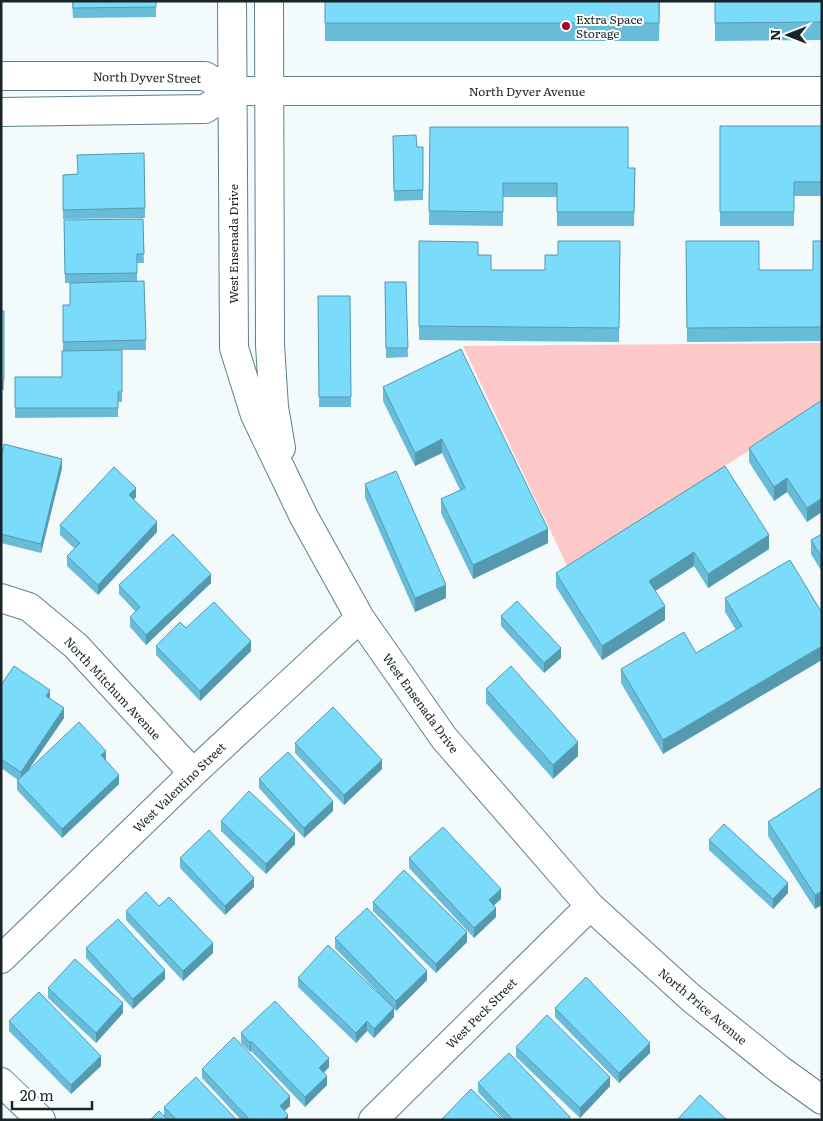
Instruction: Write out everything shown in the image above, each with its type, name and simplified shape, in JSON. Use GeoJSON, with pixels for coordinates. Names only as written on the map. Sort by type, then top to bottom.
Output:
{"type":"FeatureCollection","features":[{"type":"Feature","properties":{"kind":"street","name":"West Ensenada Drive"},"geometry":{"type":"LineString","coordinates":[[232,1],[234,348],[256,415],[304,517],[360,618],[444,738],[590,906]]}},
{"type":"Feature","properties":{"kind":"street","name":"West Ensenada Drive"},"geometry":{"type":"LineString","coordinates":[[269,1],[270,345],[274,407],[285,476]]}},
{"type":"Feature","properties":{"kind":"street","name":"North Dyver Street"},"geometry":{"type":"LineString","coordinates":[[1,76],[205,76],[232,91]]}},
{"type":"Feature","properties":{"kind":"street","name":"North Dyver Avenue"},"geometry":{"type":"LineString","coordinates":[[232,91],[822,91]]}},
{"type":"Feature","properties":{"kind":"street"},"geometry":{"type":"LineString","coordinates":[[1,112],[205,109],[232,91]]}},
{"type":"Feature","properties":{"kind":"street","name":"North Mitchum Avenue"},"geometry":{"type":"LineString","coordinates":[[1,598],[29,607],[76,646],[192,773]]}},
{"type":"Feature","properties":{"kind":"street","name":"West Valentino Street"},"geometry":{"type":"LineString","coordinates":[[1,958],[192,773],[360,618]]}},
{"type":"Feature","properties":{"kind":"street","name":"North Price Avenue"},"geometry":{"type":"LineString","coordinates":[[590,906],[690,997],[778,1069],[822,1100]]}},
{"type":"Feature","properties":{"kind":"street","name":"West Peck Street"},"geometry":{"type":"LineString","coordinates":[[373,1120],[590,906]]}},
{"type":"Feature","properties":{"kind":"street"},"geometry":{"type":"LineString","coordinates":[[1,1082],[41,1120]]}},
{"type":"Feature","properties":{"kind":"shaded area"},"geometry":{"type":"Polygon","coordinates":[[[822,343],[822,403],[568,568],[463,346],[822,343]]]}},
{"type":"Feature","properties":{"kind":"building"},"geometry":{"type":"Polygon","coordinates":[[[73,1],[156,1],[156,7],[73,8],[73,1]]]}},
{"type":"Feature","properties":{"kind":"building"},"geometry":{"type":"Polygon","coordinates":[[[325,1],[659,1],[659,23],[325,23],[325,1]]]}},
{"type":"Feature","properties":{"kind":"building"},"geometry":{"type":"Polygon","coordinates":[[[715,1],[822,1],[822,22],[715,23],[715,1]]]}},
{"type":"Feature","properties":{"kind":"building"},"geometry":{"type":"Polygon","coordinates":[[[720,126],[822,126],[822,182],[794,182],[794,212],[720,212],[720,126]]]}},
{"type":"Feature","properties":{"kind":"building"},"geometry":{"type":"Polygon","coordinates":[[[430,127],[628,127],[628,168],[635,168],[634,212],[557,212],[557,183],[503,183],[503,212],[429,211],[430,127]]]}},
{"type":"Feature","properties":{"kind":"building"},"geometry":{"type":"Polygon","coordinates":[[[416,135],[417,147],[423,147],[423,190],[394,191],[393,136],[416,135]]]}},
{"type":"Feature","properties":{"kind":"building"},"geometry":{"type":"Polygon","coordinates":[[[144,153],[145,208],[63,210],[63,175],[78,174],[77,155],[144,153]]]}},
{"type":"Feature","properties":{"kind":"building"},"geometry":{"type":"Polygon","coordinates":[[[143,219],[144,254],[137,254],[137,273],[65,274],[64,220],[143,219]]]}},
{"type":"Feature","properties":{"kind":"building"},"geometry":{"type":"Polygon","coordinates":[[[419,241],[478,242],[478,255],[491,255],[491,270],[545,270],[545,255],[558,255],[558,241],[620,241],[619,328],[419,326],[419,241]]]}},
{"type":"Feature","properties":{"kind":"building"},"geometry":{"type":"Polygon","coordinates":[[[686,241],[759,241],[759,270],[813,270],[813,241],[822,241],[822,327],[687,328],[686,241]]]}},
{"type":"Feature","properties":{"kind":"building"},"geometry":{"type":"Polygon","coordinates":[[[144,281],[146,340],[63,342],[63,305],[70,305],[70,283],[144,281]]]}},
{"type":"Feature","properties":{"kind":"building"},"geometry":{"type":"Polygon","coordinates":[[[385,282],[406,282],[408,348],[386,348],[385,282]]]}},
{"type":"Feature","properties":{"kind":"building"},"geometry":{"type":"Polygon","coordinates":[[[318,296],[350,296],[351,397],[319,397],[318,296]]]}},
{"type":"Feature","properties":{"kind":"building"},"geometry":{"type":"Polygon","coordinates":[[[1,311],[4,311],[4,380],[1,380],[1,311]]]}},
{"type":"Feature","properties":{"kind":"building"},"geometry":{"type":"Polygon","coordinates":[[[461,349],[548,529],[473,565],[441,499],[465,488],[442,439],[415,453],[383,387],[461,349]]]}},
{"type":"Feature","properties":{"kind":"building"},"geometry":{"type":"Polygon","coordinates":[[[122,350],[122,392],[118,392],[118,408],[15,408],[15,377],[62,377],[62,351],[122,350]]]}},
{"type":"Feature","properties":{"kind":"building"},"geometry":{"type":"Polygon","coordinates":[[[822,400],[822,498],[807,508],[787,478],[774,487],[749,448],[822,400]]]}},
{"type":"Feature","properties":{"kind":"building"},"geometry":{"type":"Polygon","coordinates":[[[4,444],[62,459],[41,544],[1,534],[1,457],[4,444]]]}},
{"type":"Feature","properties":{"kind":"building"},"geometry":{"type":"Polygon","coordinates":[[[725,466],[769,535],[708,574],[694,552],[649,581],[665,606],[602,646],[556,573],[725,466]]]}},
{"type":"Feature","properties":{"kind":"building"},"geometry":{"type":"Polygon","coordinates":[[[114,467],[136,488],[129,495],[157,522],[98,585],[67,556],[80,543],[60,525],[114,467]]]}},
{"type":"Feature","properties":{"kind":"building"},"geometry":{"type":"Polygon","coordinates":[[[396,471],[446,585],[415,598],[365,484],[396,471]]]}},
{"type":"Feature","properties":{"kind":"building"},"geometry":{"type":"Polygon","coordinates":[[[173,534],[211,574],[146,635],[130,617],[140,607],[119,585],[173,534]]]}},
{"type":"Feature","properties":{"kind":"building"},"geometry":{"type":"Polygon","coordinates":[[[822,534],[822,558],[811,540],[822,534]]]}},
{"type":"Feature","properties":{"kind":"building"},"geometry":{"type":"Polygon","coordinates":[[[790,560],[822,613],[822,646],[663,740],[621,669],[684,632],[696,653],[742,626],[725,598],[790,560]]]}},
{"type":"Feature","properties":{"kind":"building"},"geometry":{"type":"Polygon","coordinates":[[[517,601],[561,648],[544,663],[501,616],[517,601]]]}},
{"type":"Feature","properties":{"kind":"building"},"geometry":{"type":"Polygon","coordinates":[[[214,602],[251,641],[200,691],[156,646],[180,622],[186,628],[214,602]]]}},
{"type":"Feature","properties":{"kind":"building"},"geometry":{"type":"Polygon","coordinates":[[[14,666],[50,690],[46,696],[64,708],[21,772],[1,759],[1,685],[14,666]]]}},
{"type":"Feature","properties":{"kind":"building"},"geometry":{"type":"Polygon","coordinates":[[[511,666],[578,742],[553,765],[486,689],[511,666]]]}},
{"type":"Feature","properties":{"kind":"building"},"geometry":{"type":"Polygon","coordinates":[[[333,707],[382,760],[344,795],[295,743],[333,707]]]}},
{"type":"Feature","properties":{"kind":"building"},"geometry":{"type":"Polygon","coordinates":[[[79,722],[106,751],[101,755],[119,775],[62,829],[17,781],[79,722]]]}},
{"type":"Feature","properties":{"kind":"building"},"geometry":{"type":"Polygon","coordinates":[[[288,752],[333,801],[304,828],[259,779],[288,752]]]}},
{"type":"Feature","properties":{"kind":"building"},"geometry":{"type":"Polygon","coordinates":[[[822,787],[822,891],[815,895],[768,822],[822,787]]]}},
{"type":"Feature","properties":{"kind":"building"},"geometry":{"type":"Polygon","coordinates":[[[249,791],[295,834],[266,864],[221,821],[249,791]]]}},
{"type":"Feature","properties":{"kind":"building"},"geometry":{"type":"Polygon","coordinates":[[[724,824],[788,883],[773,899],[709,840],[724,824]]]}},
{"type":"Feature","properties":{"kind":"building"},"geometry":{"type":"Polygon","coordinates":[[[443,827],[501,889],[489,900],[496,908],[474,928],[409,858],[443,827]]]}},
{"type":"Feature","properties":{"kind":"building"},"geometry":{"type":"Polygon","coordinates":[[[209,830],[254,878],[225,906],[180,858],[209,830]]]}},
{"type":"Feature","properties":{"kind":"building"},"geometry":{"type":"Polygon","coordinates":[[[404,870],[467,932],[436,964],[373,902],[404,870]]]}},
{"type":"Feature","properties":{"kind":"building"},"geometry":{"type":"Polygon","coordinates":[[[146,892],[159,906],[169,897],[213,943],[183,971],[126,911],[146,892]]]}},
{"type":"Feature","properties":{"kind":"building"},"geometry":{"type":"Polygon","coordinates":[[[367,908],[427,971],[396,1001],[335,938],[367,908]]]}},
{"type":"Feature","properties":{"kind":"building"},"geometry":{"type":"Polygon","coordinates":[[[118,919],[165,970],[133,999],[86,948],[118,919]]]}},
{"type":"Feature","properties":{"kind":"building"},"geometry":{"type":"Polygon","coordinates":[[[328,945],[394,1008],[374,1029],[367,1021],[356,1033],[298,978],[328,945]]]}},
{"type":"Feature","properties":{"kind":"building"},"geometry":{"type":"Polygon","coordinates":[[[75,959],[123,1003],[96,1033],[48,988],[75,959]]]}},
{"type":"Feature","properties":{"kind":"building"},"geometry":{"type":"Polygon","coordinates":[[[586,977],[650,1043],[619,1073],[555,1008],[586,977]]]}},
{"type":"Feature","properties":{"kind":"building"},"geometry":{"type":"Polygon","coordinates":[[[39,992],[101,1056],[71,1085],[9,1021],[39,992]]]}},
{"type":"Feature","properties":{"kind":"building"},"geometry":{"type":"Polygon","coordinates":[[[275,1001],[329,1058],[319,1068],[327,1076],[305,1097],[241,1033],[275,1001]]]}},
{"type":"Feature","properties":{"kind":"building"},"geometry":{"type":"Polygon","coordinates":[[[547,1015],[610,1077],[580,1108],[516,1047],[547,1015]]]}},
{"type":"Feature","properties":{"kind":"building"},"geometry":{"type":"Polygon","coordinates":[[[234,1037],[290,1096],[280,1106],[288,1115],[283,1120],[250,1120],[202,1069],[234,1037]]]}},
{"type":"Feature","properties":{"kind":"building"},"geometry":{"type":"Polygon","coordinates":[[[509,1053],[570,1117],[568,1120],[513,1120],[478,1083],[509,1053]]]}},
{"type":"Feature","properties":{"kind":"building"},"geometry":{"type":"Polygon","coordinates":[[[196,1077],[237,1120],[177,1120],[164,1107],[196,1077]]]}},
{"type":"Feature","properties":{"kind":"building"},"geometry":{"type":"Polygon","coordinates":[[[471,1089],[503,1120],[441,1120],[471,1089]]]}},
{"type":"Feature","properties":{"kind":"building"},"geometry":{"type":"Polygon","coordinates":[[[700,1095],[727,1120],[677,1120],[700,1095]]]}},
{"type":"Feature","properties":{"kind":"building"},"geometry":{"type":"Polygon","coordinates":[[[159,1111],[168,1120],[150,1120],[159,1111]]]}},
{"type":"Feature","properties":{"kind":"place","name":"Extra Space Storage"},"geometry":{"type":"Point","coordinates":[566,26]}}]}
